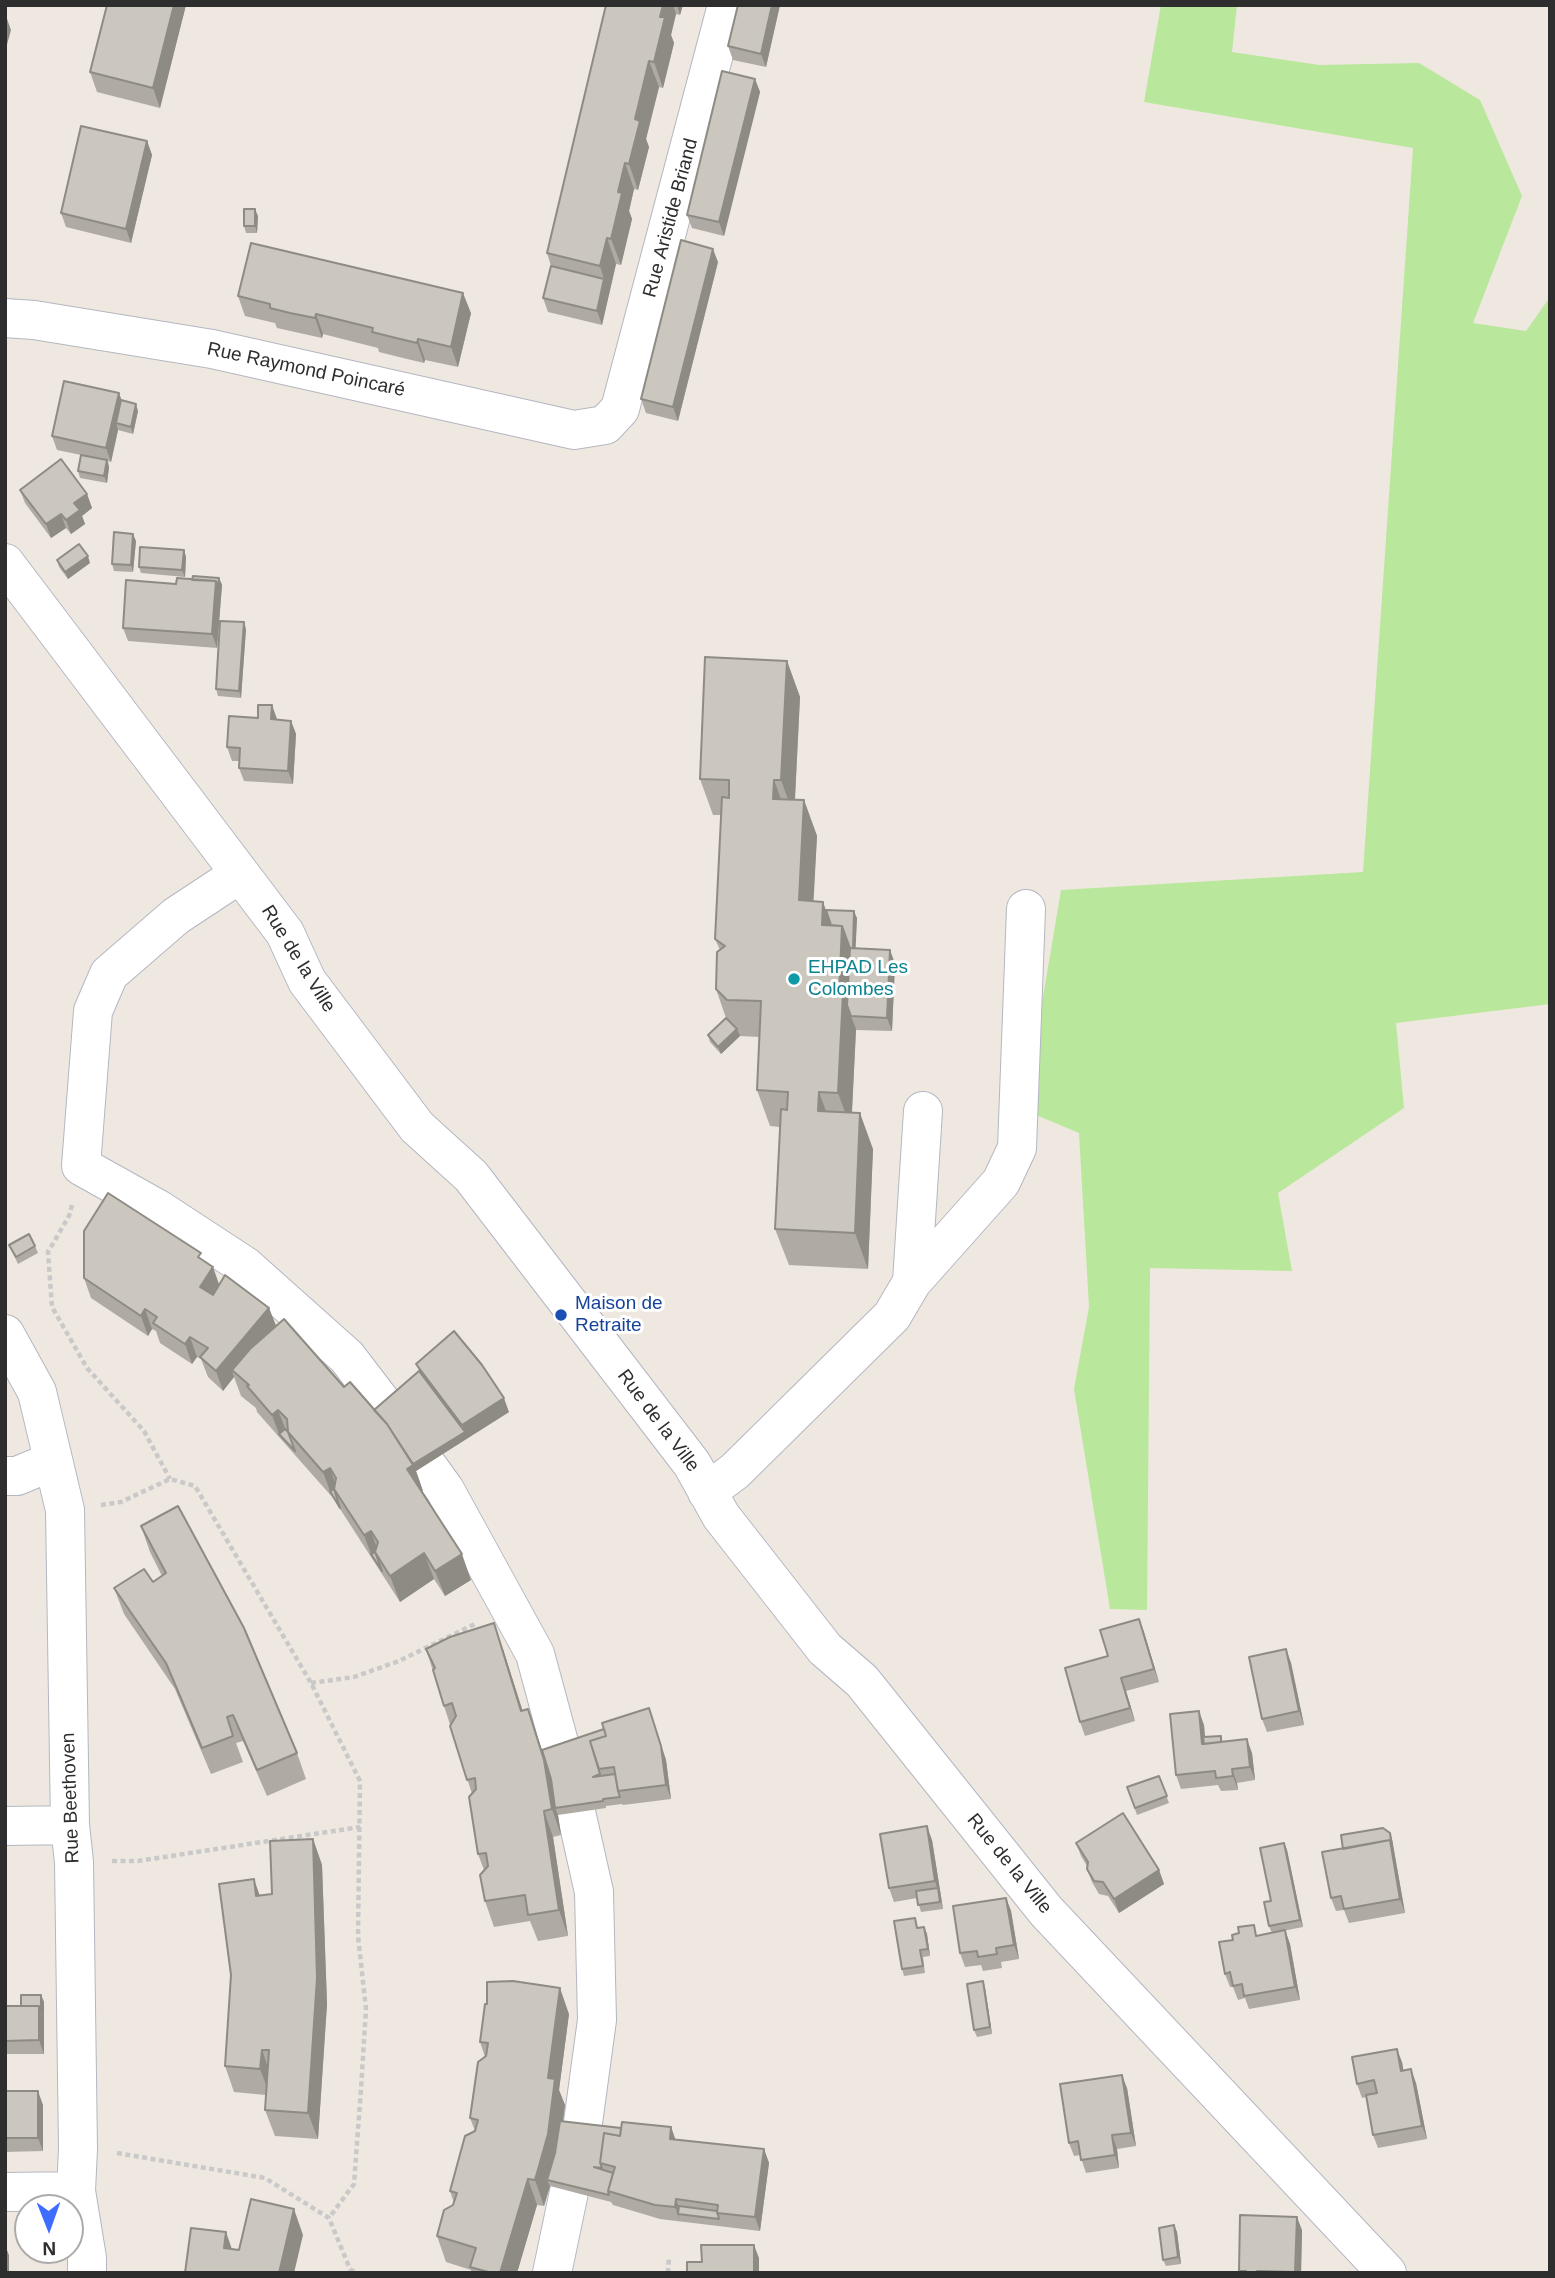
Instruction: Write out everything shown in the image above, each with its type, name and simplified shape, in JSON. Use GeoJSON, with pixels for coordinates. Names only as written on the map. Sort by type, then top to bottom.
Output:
{"type":"FeatureCollection","features":[{"type":"Feature","properties":{"kind":"street","name":"Rue Aristide Briand"},"geometry":{"type":"LineString","coordinates":[[605,425],[620,409],[727,5]]}},
{"type":"Feature","properties":{"kind":"street","name":"Rue Raymond Poincaré"},"geometry":{"type":"LineString","coordinates":[[5,318],[34,320],[212,349],[574,430],[605,425]]}},
{"type":"Feature","properties":{"kind":"street","name":"Rue de la Ville"},"geometry":{"type":"LineString","coordinates":[[5,563],[285,933],[307,981],[409,1117],[471,1175],[692,1464],[721,1516],[825,1649],[862,1681],[1045,1911],[1387,2273]]}},
{"type":"Feature","properties":{"kind":"street"},"geometry":{"type":"LineString","coordinates":[[239,872],[176,916],[108,974],[93,1012],[80,1166],[158,1209],[245,1266],[347,1357],[386,1408]]}},
{"type":"Feature","properties":{"kind":"street"},"geometry":{"type":"LineString","coordinates":[[707,1492],[734,1471],[892,1317],[912,1282],[1001,1182],[1017,1148],[1026,909]]}},
{"type":"Feature","properties":{"kind":"street"},"geometry":{"type":"LineString","coordinates":[[912,1282],[923,1111]]}},
{"type":"Feature","properties":{"kind":"street","name":"Rue Beethoven"},"geometry":{"type":"LineString","coordinates":[[5,1334],[37,1392],[65,1510],[78,2149],[76,2191],[87,2273]]}},
{"type":"Feature","properties":{"kind":"street"},"geometry":{"type":"LineString","coordinates":[[5,1476],[17,1476],[53,1461]]}},
{"type":"Feature","properties":{"kind":"street"},"geometry":{"type":"LineString","coordinates":[[427,1465],[446,1490],[535,1654],[561,1750]]}},
{"type":"Feature","properties":{"kind":"street"},"geometry":{"type":"LineString","coordinates":[[576,1812],[594,1892],[597,2020],[582,2130]]}},
{"type":"Feature","properties":{"kind":"street"},"geometry":{"type":"LineString","coordinates":[[5,1826],[72,1843]]}},
{"type":"Feature","properties":{"kind":"street"},"geometry":{"type":"LineString","coordinates":[[5,2192],[76,2191]]}},
{"type":"Feature","properties":{"kind":"street"},"geometry":{"type":"LineString","coordinates":[[552,2273],[569,2192]]}},
{"type":"Feature","properties":{"kind":"path"},"geometry":{"type":"LineString","coordinates":[[80,1166],[69,1216],[48,1252],[52,1307],[87,1368],[144,1431],[170,1479]]}},
{"type":"Feature","properties":{"kind":"path"},"geometry":{"type":"LineString","coordinates":[[65,1510],[121,1502],[170,1479],[195,1486],[311,1683],[360,1782],[358,1936],[366,2009],[354,2183],[329,2218]]}},
{"type":"Feature","properties":{"kind":"path"},"geometry":{"type":"LineString","coordinates":[[311,1683],[354,1677],[399,1661],[511,1608]]}},
{"type":"Feature","properties":{"kind":"path"},"geometry":{"type":"LineString","coordinates":[[72,1843],[138,1861],[360,1827]]}},
{"type":"Feature","properties":{"kind":"path"},"geometry":{"type":"LineString","coordinates":[[78,2149],[132,2155],[265,2178],[329,2218],[350,2269],[356,2273]]}},
{"type":"Feature","properties":{"kind":"path"},"geometry":{"type":"LineString","coordinates":[[668,2257],[668,2273]]}},
{"type":"Feature","properties":{"kind":"green space"},"geometry":{"type":"Polygon","coordinates":[[[1161,5],[1237,5],[1232,52],[1319,65],[1419,63],[1480,100],[1522,196],[1473,323],[1526,331],[1550,297],[1550,1004],[1396,1023],[1404,1108],[1278,1193],[1292,1271],[1150,1268],[1147,1610],[1110,1609],[1074,1389],[1089,1307],[1079,1133],[1024,1110],[1061,890],[1363,872],[1413,148],[1144,102],[1161,5]]]}},
{"type":"Feature","properties":{"kind":"building"},"geometry":{"type":"Polygon","coordinates":[[[107,5],[174,5],[153,88],[90,72],[107,5]]]}},
{"type":"Feature","properties":{"kind":"building"},"geometry":{"type":"Polygon","coordinates":[[[606,5],[663,5],[660,17],[665,17],[654,62],[649,61],[635,119],[640,121],[629,164],[625,163],[618,192],[622,193],[611,239],[607,238],[600,266],[547,253],[606,5]]]}},
{"type":"Feature","properties":{"kind":"building"},"geometry":{"type":"Polygon","coordinates":[[[738,5],[772,5],[761,54],[728,46],[738,5]]]}},
{"type":"Feature","properties":{"kind":"building"},"geometry":{"type":"Polygon","coordinates":[[[722,71],[755,79],[719,222],[687,215],[722,71]]]}},
{"type":"Feature","properties":{"kind":"building"},"geometry":{"type":"Polygon","coordinates":[[[81,126],[147,141],[126,229],[61,213],[81,126]]]}},
{"type":"Feature","properties":{"kind":"building"},"geometry":{"type":"Polygon","coordinates":[[[244,209],[255,209],[255,226],[244,226],[244,209]]]}},
{"type":"Feature","properties":{"kind":"building"},"geometry":{"type":"Polygon","coordinates":[[[681,240],[713,249],[673,407],[641,399],[681,240]]]}},
{"type":"Feature","properties":{"kind":"building"},"geometry":{"type":"Polygon","coordinates":[[[251,243],[463,293],[451,347],[418,339],[417,343],[396,338],[372,332],[373,328],[316,314],[315,318],[290,313],[270,308],[270,304],[238,296],[251,243]]]}},
{"type":"Feature","properties":{"kind":"building"},"geometry":{"type":"Polygon","coordinates":[[[551,266],[604,279],[597,311],[543,298],[551,266]]]}},
{"type":"Feature","properties":{"kind":"building"},"geometry":{"type":"Polygon","coordinates":[[[64,381],[119,393],[106,448],[52,436],[64,381]]]}},
{"type":"Feature","properties":{"kind":"building"},"geometry":{"type":"Polygon","coordinates":[[[121,400],[136,404],[131,427],[116,423],[121,400]]]}},
{"type":"Feature","properties":{"kind":"building"},"geometry":{"type":"Polygon","coordinates":[[[81,455],[107,460],[104,476],[78,471],[81,455]]]}},
{"type":"Feature","properties":{"kind":"building"},"geometry":{"type":"Polygon","coordinates":[[[61,459],[87,494],[74,503],[80,510],[66,520],[61,514],[46,524],[20,490],[61,459]]]}},
{"type":"Feature","properties":{"kind":"building"},"geometry":{"type":"Polygon","coordinates":[[[114,532],[133,534],[131,565],[112,564],[114,532]]]}},
{"type":"Feature","properties":{"kind":"building"},"geometry":{"type":"Polygon","coordinates":[[[79,544],[88,556],[65,572],[57,560],[79,544]]]}},
{"type":"Feature","properties":{"kind":"building"},"geometry":{"type":"Polygon","coordinates":[[[140,547],[184,550],[182,570],[139,567],[140,547]]]}},
{"type":"Feature","properties":{"kind":"building"},"geometry":{"type":"Polygon","coordinates":[[[193,576],[219,578],[218,588],[216,581],[192,580],[193,576]]]}},
{"type":"Feature","properties":{"kind":"building"},"geometry":{"type":"Polygon","coordinates":[[[177,578],[216,581],[212,634],[123,628],[126,580],[176,584],[177,578]]]}},
{"type":"Feature","properties":{"kind":"building"},"geometry":{"type":"Polygon","coordinates":[[[220,621],[244,622],[239,691],[216,689],[220,621]]]}},
{"type":"Feature","properties":{"kind":"building","name":"EHPAD Les Colombes"},"geometry":{"type":"Polygon","coordinates":[[[705,657],[787,661],[781,780],[774,780],[773,799],[804,800],[799,900],[823,902],[822,925],[842,926],[839,994],[843,993],[838,1093],[819,1092],[818,1111],[860,1113],[855,1233],[775,1229],[781,1109],[787,1110],[788,1092],[757,1090],[761,1001],[727,1000],[716,989],[717,952],[725,946],[715,939],[722,797],[729,798],[729,780],[700,779],[705,657]]]}},
{"type":"Feature","properties":{"kind":"building"},"geometry":{"type":"Polygon","coordinates":[[[258,705],[272,705],[271,719],[291,721],[288,771],[239,768],[240,748],[227,747],[229,716],[258,718],[258,705]]]}},
{"type":"Feature","properties":{"kind":"building"},"geometry":{"type":"Polygon","coordinates":[[[826,910],[854,911],[853,948],[850,948],[842,926],[831,925],[826,910]]]}},
{"type":"Feature","properties":{"kind":"building"},"geometry":{"type":"Polygon","coordinates":[[[850,948],[890,950],[887,1018],[851,1016],[847,1005],[850,948]]]}},
{"type":"Feature","properties":{"kind":"building"},"geometry":{"type":"Polygon","coordinates":[[[726,1018],[737,1029],[718,1047],[708,1035],[726,1018]]]}},
{"type":"Feature","properties":{"kind":"building"},"geometry":{"type":"Polygon","coordinates":[[[108,1193],[201,1253],[198,1257],[213,1267],[200,1287],[213,1295],[225,1275],[269,1308],[216,1371],[200,1357],[208,1348],[190,1337],[185,1344],[153,1323],[157,1317],[145,1309],[141,1316],[84,1278],[84,1231],[108,1193]]]}},
{"type":"Feature","properties":{"kind":"building"},"geometry":{"type":"Polygon","coordinates":[[[29,1234],[35,1246],[16,1257],[9,1245],[29,1234]]]}},
{"type":"Feature","properties":{"kind":"building"},"geometry":{"type":"Polygon","coordinates":[[[284,1319],[344,1387],[350,1382],[387,1424],[413,1465],[407,1469],[462,1554],[435,1571],[424,1553],[390,1576],[375,1552],[378,1542],[371,1531],[364,1535],[334,1489],[336,1478],[330,1468],[323,1472],[288,1432],[287,1419],[278,1410],[272,1415],[247,1386],[249,1385],[232,1370],[250,1349],[284,1319]]]}},
{"type":"Feature","properties":{"kind":"building"},"geometry":{"type":"Polygon","coordinates":[[[454,1331],[482,1365],[504,1398],[462,1425],[416,1364],[454,1331]]]}},
{"type":"Feature","properties":{"kind":"building"},"geometry":{"type":"Polygon","coordinates":[[[419,1371],[465,1432],[413,1464],[387,1424],[374,1410],[419,1371]]]}},
{"type":"Feature","properties":{"kind":"building"},"geometry":{"type":"Polygon","coordinates":[[[285,1429],[288,1432],[295,1451],[279,1434],[285,1429]]]}},
{"type":"Feature","properties":{"kind":"building"},"geometry":{"type":"Polygon","coordinates":[[[334,1489],[340,1508],[330,1491],[334,1489]]]}},
{"type":"Feature","properties":{"kind":"building"},"geometry":{"type":"Polygon","coordinates":[[[178,1506],[244,1628],[297,1753],[257,1770],[233,1715],[227,1717],[233,1736],[202,1748],[166,1663],[114,1588],[144,1569],[153,1582],[166,1573],[141,1526],[178,1506]]]}},
{"type":"Feature","properties":{"kind":"building"},"geometry":{"type":"Polygon","coordinates":[[[375,1552],[382,1571],[371,1554],[375,1552]]]}},
{"type":"Feature","properties":{"kind":"building"},"geometry":{"type":"Polygon","coordinates":[[[1139,1619],[1154,1669],[1121,1678],[1130,1708],[1080,1722],[1065,1668],[1108,1656],[1100,1630],[1139,1619]]]}},
{"type":"Feature","properties":{"kind":"building"},"geometry":{"type":"Polygon","coordinates":[[[494,1623],[521,1711],[528,1709],[544,1760],[552,1809],[544,1811],[559,1910],[528,1915],[525,1895],[485,1901],[480,1875],[488,1866],[486,1853],[478,1854],[469,1797],[476,1789],[475,1778],[467,1780],[450,1726],[456,1716],[452,1703],[444,1706],[433,1670],[435,1668],[426,1649],[450,1637],[494,1623]]]}},
{"type":"Feature","properties":{"kind":"building"},"geometry":{"type":"Polygon","coordinates":[[[1286,1649],[1299,1711],[1262,1719],[1249,1657],[1286,1649]]]}},
{"type":"Feature","properties":{"kind":"building"},"geometry":{"type":"Polygon","coordinates":[[[649,1708],[661,1746],[666,1785],[618,1791],[614,1767],[599,1769],[590,1741],[606,1736],[602,1723],[649,1708]]]}},
{"type":"Feature","properties":{"kind":"building"},"geometry":{"type":"Polygon","coordinates":[[[1199,1711],[1202,1744],[1247,1739],[1250,1767],[1232,1769],[1233,1776],[1216,1778],[1215,1771],[1176,1775],[1170,1714],[1199,1711]]]}},
{"type":"Feature","properties":{"kind":"building"},"geometry":{"type":"Polygon","coordinates":[[[604,1729],[606,1736],[590,1741],[600,1774],[593,1777],[615,1774],[620,1797],[555,1808],[551,1779],[542,1750],[604,1729]]]}},
{"type":"Feature","properties":{"kind":"building"},"geometry":{"type":"Polygon","coordinates":[[[1221,1736],[1221,1742],[1204,1744],[1203,1737],[1221,1736]]]}},
{"type":"Feature","properties":{"kind":"building"},"geometry":{"type":"Polygon","coordinates":[[[1159,1776],[1167,1796],[1135,1808],[1127,1787],[1159,1776]]]}},
{"type":"Feature","properties":{"kind":"building"},"geometry":{"type":"Polygon","coordinates":[[[1123,1813],[1159,1870],[1114,1899],[1103,1882],[1094,1881],[1087,1869],[1088,1862],[1076,1843],[1123,1813]]]}},
{"type":"Feature","properties":{"kind":"building"},"geometry":{"type":"Polygon","coordinates":[[[927,1826],[935,1881],[889,1888],[880,1834],[927,1826]]]}},
{"type":"Feature","properties":{"kind":"building"},"geometry":{"type":"Polygon","coordinates":[[[1383,1828],[1390,1833],[1392,1847],[1390,1840],[1343,1849],[1341,1835],[1383,1828]]]}},
{"type":"Feature","properties":{"kind":"building"},"geometry":{"type":"Polygon","coordinates":[[[313,1839],[317,1978],[308,2113],[265,2110],[269,2050],[262,2050],[260,2069],[225,2066],[231,1975],[219,1884],[254,1879],[256,1896],[272,1894],[270,1841],[313,1839]]]}},
{"type":"Feature","properties":{"kind":"building"},"geometry":{"type":"Polygon","coordinates":[[[1390,1840],[1400,1899],[1344,1909],[1341,1896],[1331,1898],[1322,1852],[1390,1840]]]}},
{"type":"Feature","properties":{"kind":"building"},"geometry":{"type":"Polygon","coordinates":[[[1284,1843],[1300,1920],[1269,1926],[1264,1902],[1271,1901],[1260,1848],[1284,1843]]]}},
{"type":"Feature","properties":{"kind":"building"},"geometry":{"type":"Polygon","coordinates":[[[938,1888],[940,1902],[918,1905],[916,1891],[938,1888]]]}},
{"type":"Feature","properties":{"kind":"building"},"geometry":{"type":"Polygon","coordinates":[[[1006,1898],[1014,1945],[996,1948],[997,1954],[978,1957],[977,1951],[960,1953],[953,1906],[1006,1898]]]}},
{"type":"Feature","properties":{"kind":"building"},"geometry":{"type":"Polygon","coordinates":[[[915,1918],[917,1928],[924,1927],[928,1949],[920,1950],[923,1966],[902,1969],[894,1921],[915,1918]]]}},
{"type":"Feature","properties":{"kind":"building"},"geometry":{"type":"Polygon","coordinates":[[[1254,1925],[1256,1936],[1285,1930],[1295,1987],[1244,1996],[1242,1984],[1233,1986],[1230,1972],[1225,1974],[1219,1942],[1233,1940],[1232,1935],[1239,1933],[1238,1927],[1254,1925]]]}},
{"type":"Feature","properties":{"kind":"building"},"geometry":{"type":"Polygon","coordinates":[[[513,1981],[560,1988],[548,2078],[555,2079],[548,2134],[535,2180],[528,2179],[500,2273],[492,2273],[470,2267],[476,2248],[437,2236],[444,2210],[453,2205],[457,2193],[450,2191],[465,2136],[475,2131],[478,2120],[470,2118],[478,2062],[486,2056],[488,2043],[480,2042],[487,2004],[487,1982],[513,1981]]]}},
{"type":"Feature","properties":{"kind":"building"},"geometry":{"type":"Polygon","coordinates":[[[983,1981],[990,2027],[974,2030],[967,1984],[983,1981]]]}},
{"type":"Feature","properties":{"kind":"building"},"geometry":{"type":"Polygon","coordinates":[[[21,1995],[41,1995],[41,2013],[39,2006],[21,2006],[21,1995]]]}},
{"type":"Feature","properties":{"kind":"building"},"geometry":{"type":"Polygon","coordinates":[[[5,2006],[39,2006],[39,2040],[5,2041],[5,2006]]]}},
{"type":"Feature","properties":{"kind":"building"},"geometry":{"type":"Polygon","coordinates":[[[1397,2049],[1401,2071],[1411,2069],[1422,2126],[1373,2135],[1366,2095],[1377,2093],[1374,2080],[1357,2084],[1352,2057],[1397,2049]]]}},
{"type":"Feature","properties":{"kind":"building"},"geometry":{"type":"Polygon","coordinates":[[[1122,2075],[1131,2133],[1112,2135],[1115,2155],[1081,2160],[1078,2141],[1069,2143],[1060,2084],[1122,2075]]]}},
{"type":"Feature","properties":{"kind":"building"},"geometry":{"type":"Polygon","coordinates":[[[5,2091],[38,2091],[38,2138],[5,2138],[5,2091]]]}},
{"type":"Feature","properties":{"kind":"building"},"geometry":{"type":"Polygon","coordinates":[[[560,2121],[621,2128],[620,2136],[604,2133],[600,2163],[602,2168],[594,2167],[613,2173],[609,2195],[547,2180],[560,2121]]]}},
{"type":"Feature","properties":{"kind":"building"},"geometry":{"type":"Polygon","coordinates":[[[622,2122],[671,2127],[670,2139],[764,2149],[755,2217],[717,2213],[718,2205],[676,2199],[675,2207],[655,2205],[608,2191],[615,2167],[600,2163],[604,2133],[620,2136],[622,2122]]]}},
{"type":"Feature","properties":{"kind":"building"},"geometry":{"type":"Polygon","coordinates":[[[251,2199],[294,2209],[279,2273],[185,2273],[191,2228],[226,2232],[224,2248],[239,2250],[251,2199]]]}},
{"type":"Feature","properties":{"kind":"building"},"geometry":{"type":"Polygon","coordinates":[[[679,2206],[717,2211],[719,2219],[678,2214],[679,2206]]]}},
{"type":"Feature","properties":{"kind":"building"},"geometry":{"type":"Polygon","coordinates":[[[1240,2215],[1297,2217],[1295,2272],[1239,2271],[1240,2215]]]}},
{"type":"Feature","properties":{"kind":"building"},"geometry":{"type":"Polygon","coordinates":[[[1174,2225],[1178,2257],[1163,2260],[1159,2228],[1174,2225]]]}},
{"type":"Feature","properties":{"kind":"building"},"geometry":{"type":"Polygon","coordinates":[[[701,2245],[754,2245],[754,2273],[687,2273],[687,2262],[702,2262],[701,2245]]]}},
{"type":"Feature","properties":{"kind":"place","name":"EHPAD Les Colombes"},"geometry":{"type":"Point","coordinates":[794,979]}},
{"type":"Feature","properties":{"kind":"place","name":"Maison de Retraite"},"geometry":{"type":"Point","coordinates":[561,1315]}}]}
